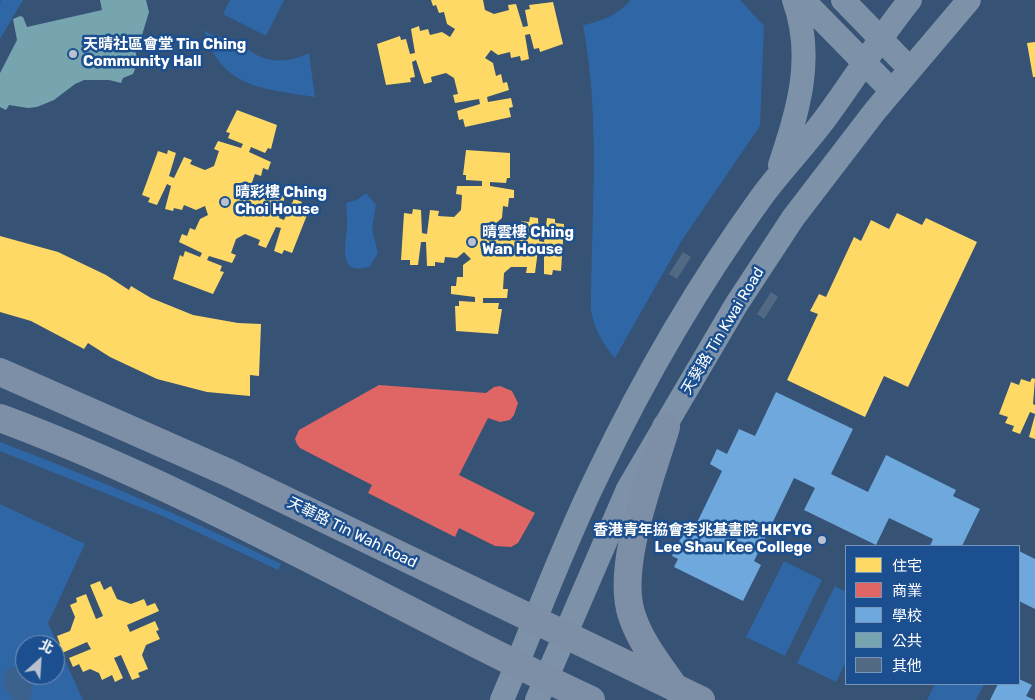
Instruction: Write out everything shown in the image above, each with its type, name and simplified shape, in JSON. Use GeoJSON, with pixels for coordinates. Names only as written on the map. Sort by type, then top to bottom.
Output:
{"type":"FeatureCollection","features":[{"type":"Feature","properties":{"kind":"main road","name":"天華路 Tin Wah Road"},"geometry":{"type":"LineString","coordinates":[[0,372],[228,473],[701,700]]}},
{"type":"Feature","properties":{"kind":"main road"},"geometry":{"type":"LineString","coordinates":[[0,418],[113,465],[227,517],[517,664],[542,690],[591,700]]}},
{"type":"Feature","properties":{"kind":"main road"},"geometry":{"type":"LineString","coordinates":[[666,427],[630,551],[627,581],[630,607],[639,632],[648,650],[676,689]]}},
{"type":"Feature","properties":{"kind":"street"},"geometry":{"type":"LineString","coordinates":[[777,176],[798,108],[805,72],[803,34],[794,0]]}},
{"type":"Feature","properties":{"kind":"street"},"geometry":{"type":"LineString","coordinates":[[803,0],[892,91]]}},
{"type":"Feature","properties":{"kind":"street"},"geometry":{"type":"LineString","coordinates":[[843,0],[910,69]]}},
{"type":"Feature","properties":{"kind":"street"},"geometry":{"type":"LineString","coordinates":[[502,700],[597,475],[632,405],[715,266],[777,176],[825,118],[880,39],[910,0]]}},
{"type":"Feature","properties":{"kind":"street","name":"天葵路 Tin Kwai Road"},"geometry":{"type":"LineString","coordinates":[[542,690],[628,489],[736,305],[793,218],[892,91],[969,0]]}},
{"type":"Feature","properties":{"kind":"shaded area"},"geometry":{"type":"Polygon","coordinates":[[[1,0],[23,0],[0,39],[0,3],[1,0]]]}},
{"type":"Feature","properties":{"kind":"shaded area"},"geometry":{"type":"Polygon","coordinates":[[[230,0],[284,0],[266,36],[223,14],[230,0]]]}},
{"type":"Feature","properties":{"kind":"shaded area"},"geometry":{"type":"Polygon","coordinates":[[[631,0],[740,0],[764,26],[760,126],[682,240],[615,358],[600,336],[591,311],[594,168],[592,96],[583,25],[609,17],[631,0]]]}},
{"type":"Feature","properties":{"kind":"shaded area"},"geometry":{"type":"Polygon","coordinates":[[[204,30],[214,36],[233,41],[260,57],[267,59],[288,60],[309,53],[315,97],[262,88],[233,75],[221,64],[211,49],[204,30]]]}},
{"type":"Feature","properties":{"kind":"shaded area"},"geometry":{"type":"Polygon","coordinates":[[[366,193],[376,205],[372,229],[378,253],[370,266],[360,269],[353,268],[348,264],[346,258],[346,203],[357,200],[366,193]]]}},
{"type":"Feature","properties":{"kind":"shaded area"},"geometry":{"type":"Polygon","coordinates":[[[0,442],[142,500],[281,564],[278,570],[167,518],[0,451],[0,442]]]}},
{"type":"Feature","properties":{"kind":"shaded area"},"geometry":{"type":"Polygon","coordinates":[[[0,504],[85,544],[48,623],[53,635],[15,635],[15,685],[65,685],[65,660],[83,700],[0,700],[0,504]]]}},
{"type":"Feature","properties":{"kind":"shaded area"},"geometry":{"type":"Polygon","coordinates":[[[784,561],[822,580],[785,656],[746,637],[784,561]]]}},
{"type":"Feature","properties":{"kind":"shaded area"},"geometry":{"type":"Polygon","coordinates":[[[835,586],[845,591],[845,664],[836,682],[797,663],[835,586]]]}},
{"type":"Feature","properties":{"kind":"shaded area"},"geometry":{"type":"Polygon","coordinates":[[[15,666],[15,685],[33,685],[30,700],[13,700],[3,684],[5,671],[15,666]]]}},
{"type":"Feature","properties":{"kind":"shaded area"},"geometry":{"type":"Polygon","coordinates":[[[934,685],[984,685],[976,700],[927,700],[934,685]]]}},
{"type":"Feature","properties":{"kind":"building: 住宅"},"geometry":{"type":"Polygon","coordinates":[[[431,0],[483,0],[485,10],[494,14],[509,10],[508,5],[516,4],[523,27],[528,26],[525,10],[530,9],[529,5],[553,2],[563,44],[540,52],[539,48],[534,49],[530,34],[525,35],[529,59],[521,61],[520,56],[511,58],[510,52],[498,55],[491,50],[485,58],[493,63],[496,76],[501,74],[503,83],[507,82],[509,90],[487,97],[488,102],[511,98],[513,107],[509,108],[511,117],[465,127],[463,119],[459,120],[457,111],[480,104],[479,99],[455,103],[453,95],[458,94],[454,78],[446,73],[431,77],[432,82],[424,84],[416,60],[412,62],[415,77],[410,78],[411,82],[386,85],[377,44],[400,36],[401,40],[406,39],[410,54],[415,53],[411,29],[419,26],[420,31],[428,29],[430,35],[442,32],[450,37],[455,29],[447,24],[444,12],[439,13],[436,5],[433,6],[431,0]]]}},
{"type":"Feature","properties":{"kind":"building: 住宅"},"geometry":{"type":"Polygon","coordinates":[[[1035,42],[1035,77],[1033,77],[1027,43],[1035,42]]]}},
{"type":"Feature","properties":{"kind":"building: 住宅","name":"晴彩樓 Ching Choi House"},"geometry":{"type":"Polygon","coordinates":[[[237,110],[277,125],[271,149],[268,148],[265,153],[251,147],[249,152],[271,162],[268,170],[263,168],[261,176],[255,174],[251,185],[242,189],[245,198],[254,194],[266,199],[268,194],[276,197],[278,193],[285,196],[279,218],[284,220],[294,199],[302,202],[300,206],[309,210],[292,253],[284,250],[282,254],[274,251],[281,228],[276,227],[266,248],[258,245],[260,240],[245,234],[236,239],[231,253],[236,255],[232,263],[209,256],[207,260],[222,266],[220,271],[224,272],[213,294],[173,279],[180,255],[183,257],[185,251],[200,257],[202,253],[179,242],[182,234],[187,236],[190,228],[195,230],[200,219],[208,215],[205,206],[196,210],[184,205],[182,210],[174,208],[173,211],[165,209],[171,186],[167,184],[157,205],[148,202],[150,198],[142,195],[158,151],[167,154],[168,150],[176,153],[169,176],[174,178],[184,157],[192,160],[190,164],[205,170],[214,166],[219,151],[214,149],[218,141],[241,148],[243,144],[228,138],[230,133],[226,132],[237,110]]]}},
{"type":"Feature","properties":{"kind":"building: 住宅","name":"晴雲樓 Ching Wan House"},"geometry":{"type":"Polygon","coordinates":[[[466,150],[510,153],[510,178],[507,178],[506,183],[490,182],[490,186],[514,190],[514,198],[509,198],[508,207],[503,206],[502,218],[495,224],[501,232],[508,226],[521,226],[521,221],[529,222],[530,217],[538,218],[539,241],[544,242],[547,218],[555,219],[555,223],[564,224],[561,271],[553,270],[552,275],[544,274],[544,250],[538,250],[535,273],[526,273],[527,267],[511,267],[504,273],[503,289],[508,289],[507,298],[483,298],[483,303],[499,303],[498,309],[502,309],[498,334],[456,331],[455,306],[459,306],[459,301],[475,302],[475,297],[451,294],[451,286],[456,286],[457,277],[463,277],[463,265],[471,259],[464,252],[457,258],[445,257],[444,263],[435,262],[435,266],[427,266],[426,242],[421,242],[418,265],[410,265],[410,260],[401,260],[404,213],[412,214],[413,209],[421,210],[422,233],[427,234],[430,210],[439,211],[438,216],[454,217],[461,210],[462,195],[456,194],[457,186],[482,186],[482,181],[466,180],[466,175],[463,175],[466,150]]]}},
{"type":"Feature","properties":{"kind":"building: 住宅"},"geometry":{"type":"Polygon","coordinates":[[[897,213],[922,225],[926,218],[977,242],[908,387],[884,376],[865,417],[787,380],[818,314],[810,311],[819,294],[826,297],[854,237],[861,241],[871,220],[889,229],[897,213]]]}},
{"type":"Feature","properties":{"kind":"building: 住宅"},"geometry":{"type":"Polygon","coordinates":[[[0,236],[58,252],[106,275],[129,290],[131,286],[151,298],[193,315],[238,323],[261,324],[259,376],[250,375],[250,396],[207,392],[157,379],[110,357],[88,343],[84,349],[31,321],[0,312],[0,236]]]}},
{"type":"Feature","properties":{"kind":"building: 住宅"},"geometry":{"type":"Polygon","coordinates":[[[1032,378],[1035,379],[1033,404],[1035,405],[1035,414],[1030,412],[1020,434],[1012,431],[1014,426],[1005,423],[1008,417],[999,414],[1011,382],[1019,385],[1021,379],[1030,382],[1032,378]]]}},
{"type":"Feature","properties":{"kind":"building: 住宅"},"geometry":{"type":"Polygon","coordinates":[[[1035,415],[1035,439],[1029,437],[1035,415]]]}},
{"type":"Feature","properties":{"kind":"building: 住宅"},"geometry":{"type":"Polygon","coordinates":[[[100,581],[104,590],[111,586],[117,599],[131,604],[144,599],[147,606],[155,603],[159,611],[127,625],[130,632],[155,621],[159,630],[156,631],[160,639],[146,645],[142,655],[148,669],[138,673],[140,677],[132,680],[121,655],[114,658],[123,678],[115,682],[112,675],[102,680],[99,673],[90,669],[83,672],[79,664],[73,667],[69,658],[91,649],[87,642],[65,652],[65,635],[60,635],[70,631],[75,617],[70,605],[77,602],[76,598],[86,594],[96,619],[103,616],[90,585],[100,581]]]}},
{"type":"Feature","properties":{"kind":"building: 商業"},"geometry":{"type":"Polygon","coordinates":[[[379,385],[486,393],[494,387],[500,386],[512,391],[518,403],[514,415],[510,420],[500,422],[488,418],[459,475],[535,513],[518,543],[511,547],[495,546],[459,528],[455,537],[368,493],[372,485],[300,448],[295,439],[299,430],[379,385]]]}},
{"type":"Feature","properties":{"kind":"building: 學校"},"geometry":{"type":"Polygon","coordinates":[[[776,392],[853,429],[831,474],[868,492],[886,455],[956,490],[953,496],[980,509],[962,545],[930,545],[933,539],[889,518],[876,545],[804,510],[815,488],[794,478],[754,561],[761,565],[743,601],[674,567],[678,559],[672,556],[683,534],[690,537],[722,471],[710,464],[717,449],[727,454],[739,429],[755,436],[776,392]]]}},
{"type":"Feature","properties":{"kind":"building: 學校"},"geometry":{"type":"Polygon","coordinates":[[[1020,552],[1035,559],[1035,609],[1020,602],[1020,552]]]}},
{"type":"Feature","properties":{"kind":"building: 學校"},"geometry":{"type":"Polygon","coordinates":[[[1020,679],[1032,685],[1026,696],[1035,700],[990,700],[998,685],[1020,685],[1020,679]]]}},
{"type":"Feature","properties":{"kind":"building: 公共","name":"天晴社區會堂 Tin Ching Community Hall"},"geometry":{"type":"Polygon","coordinates":[[[100,0],[146,0],[149,12],[139,45],[134,46],[138,62],[133,74],[123,78],[121,83],[109,80],[84,80],[75,84],[54,100],[37,107],[28,108],[9,105],[6,110],[0,107],[0,73],[17,40],[13,19],[20,16],[23,17],[27,27],[102,10],[100,0]]]}},
{"type":"Feature","properties":{"kind":"building: 其他"},"geometry":{"type":"Polygon","coordinates":[[[683,252],[691,257],[677,279],[669,274],[683,252]]]}},
{"type":"Feature","properties":{"kind":"building: 其他"},"geometry":{"type":"Polygon","coordinates":[[[771,292],[778,297],[764,319],[757,314],[771,292]]]}},
{"type":"Feature","properties":{"kind":"place","name":"天晴社區會堂 Tin Ching Community Hall"},"geometry":{"type":"Point","coordinates":[73,54]}},
{"type":"Feature","properties":{"kind":"place","name":"晴彩樓 Ching Choi House"},"geometry":{"type":"Point","coordinates":[225,202]}},
{"type":"Feature","properties":{"kind":"place","name":"晴雲樓 Ching Wan House"},"geometry":{"type":"Point","coordinates":[472,242]}},
{"type":"Feature","properties":{"kind":"place","name":"香港青年拹會李兆基書院 HKFYG Lee Shau Kee College"},"geometry":{"type":"Point","coordinates":[822,540]}}]}
